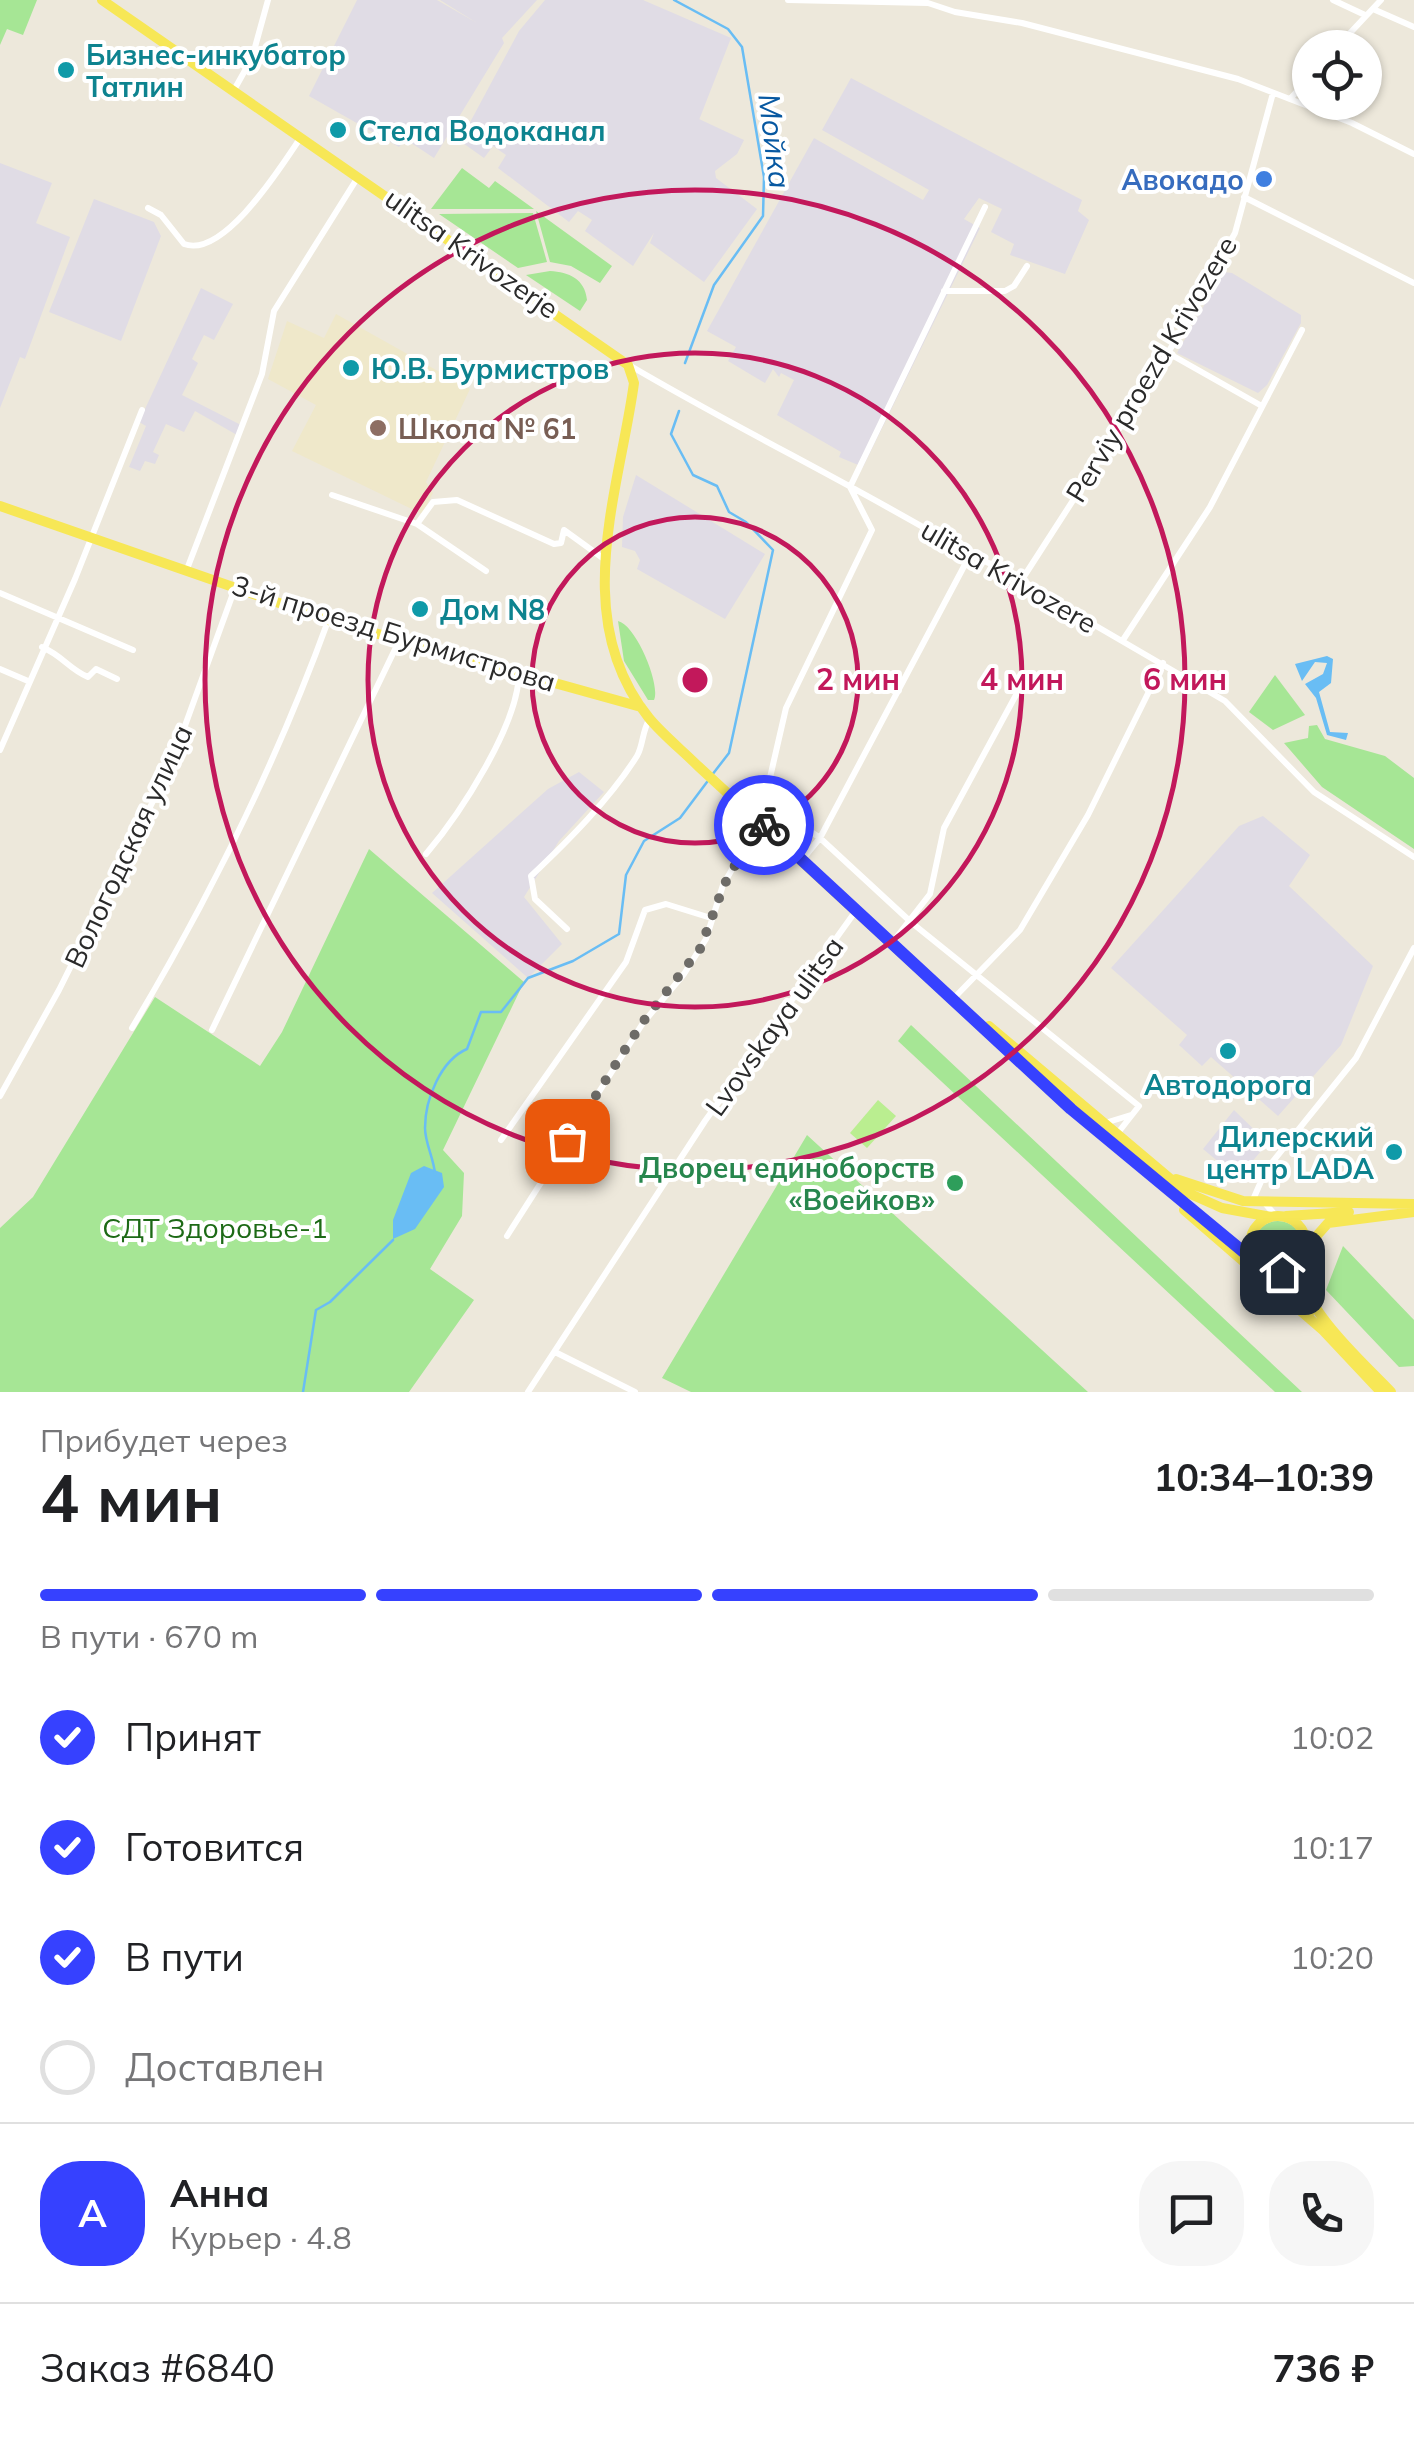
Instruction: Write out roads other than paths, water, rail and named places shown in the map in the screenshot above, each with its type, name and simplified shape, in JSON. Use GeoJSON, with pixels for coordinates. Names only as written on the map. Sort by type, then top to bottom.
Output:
{"type":"FeatureCollection","features":[{"type":"Feature","properties":{"kind":"main road","name":"ulitsa Krivozerje"},"geometry":{"type":"LineString","coordinates":[[102,0],[628,365]]}},
{"type":"Feature","properties":{"kind":"main road"},"geometry":{"type":"LineString","coordinates":[[628,365],[634,382],[604,559],[610,631],[642,708],[698,766],[856,911],[1259,1265],[1381,1392]]}},
{"type":"Feature","properties":{"kind":"main road","name":"3-й проезд Бурмистрова"},"geometry":{"type":"LineString","coordinates":[[0,506],[328,620],[642,708]]}},
{"type":"Feature","properties":{"kind":"main road"},"geometry":{"type":"LineString","coordinates":[[968,1011],[1105,1123],[1114,1139],[1130,1146],[1239,1260],[1325,1332]]}},
{"type":"Feature","properties":{"kind":"main road"},"geometry":{"type":"LineString","coordinates":[[1162,1179],[1223,1197],[1258,1202],[1414,1208]]}},
{"type":"Feature","properties":{"kind":"main road"},"geometry":{"type":"LineString","coordinates":[[1162,1179],[1210,1204],[1276,1216],[1299,1225],[1304,1254],[1301,1278],[1316,1308],[1391,1392]]}},
{"type":"Feature","properties":{"kind":"main road"},"geometry":{"type":"LineString","coordinates":[[1259,1265],[1250,1248],[1252,1233],[1276,1216],[1385,1207]]}},
{"type":"Feature","properties":{"kind":"main road"},"geometry":{"type":"LineString","coordinates":[[1259,1265],[1288,1271],[1328,1223],[1414,1208]]}},
{"type":"Feature","properties":{"kind":"street"},"geometry":{"type":"LineString","coordinates":[[234,90],[252,58],[268,0]]}},
{"type":"Feature","properties":{"kind":"street"},"geometry":{"type":"LineString","coordinates":[[788,0],[929,1],[1130,50],[1290,99],[1414,154]]}},
{"type":"Feature","properties":{"kind":"street"},"geometry":{"type":"LineString","coordinates":[[1333,0],[1365,15]]}},
{"type":"Feature","properties":{"kind":"street"},"geometry":{"type":"LineString","coordinates":[[1352,30],[1381,0]]}},
{"type":"Feature","properties":{"kind":"street"},"geometry":{"type":"LineString","coordinates":[[1373,9],[1414,27]]}},
{"type":"Feature","properties":{"kind":"street","name":"Perviy proezd Krivozere"},"geometry":{"type":"LineString","coordinates":[[1023,578],[1168,353],[1235,233],[1273,93]]}},
{"type":"Feature","properties":{"kind":"street"},"geometry":{"type":"LineString","coordinates":[[148,208],[161,215],[184,244],[203,244],[259,201],[302,136]]}},
{"type":"Feature","properties":{"kind":"street"},"geometry":{"type":"LineString","coordinates":[[187,569],[257,390],[274,311],[359,176]]}},
{"type":"Feature","properties":{"kind":"street"},"geometry":{"type":"LineString","coordinates":[[1244,197],[1414,284]]}},
{"type":"Feature","properties":{"kind":"street"},"geometry":{"type":"LineString","coordinates":[[507,1236],[642,1023],[686,970],[706,938],[731,868],[760,821],[786,708],[872,530],[850,487],[985,207]]}},
{"type":"Feature","properties":{"kind":"street"},"geometry":{"type":"LineString","coordinates":[[944,291],[1005,291],[1014,286],[1027,266]]}},
{"type":"Feature","properties":{"kind":"street"},"geometry":{"type":"LineString","coordinates":[[1123,640],[1210,507],[1302,330]]}},
{"type":"Feature","properties":{"kind":"street"},"geometry":{"type":"LineString","coordinates":[[1168,353],[1260,405]]}},
{"type":"Feature","properties":{"kind":"street","name":"ulitsa Krivozere"},"geometry":{"type":"LineString","coordinates":[[628,365],[970,555],[1023,578],[1036,591],[1225,701],[1314,792],[1414,856]]}},
{"type":"Feature","properties":{"kind":"street"},"geometry":{"type":"LineString","coordinates":[[0,750],[55,617],[76,579],[142,410]]}},
{"type":"Feature","properties":{"kind":"street"},"geometry":{"type":"LineString","coordinates":[[332,495],[417,524],[486,571]]}},
{"type":"Feature","properties":{"kind":"street"},"geometry":{"type":"LineString","coordinates":[[417,524],[434,502],[453,498],[556,545],[564,530],[604,559]]}},
{"type":"Feature","properties":{"kind":"street"},"geometry":{"type":"LineString","coordinates":[[802,860],[820,838],[970,555]]}},
{"type":"Feature","properties":{"kind":"street","name":"Вологодская улица"},"geometry":{"type":"LineString","coordinates":[[0,1096],[60,990],[170,767],[236,587]]}},
{"type":"Feature","properties":{"kind":"street"},"geometry":{"type":"LineString","coordinates":[[0,593],[134,650]]}},
{"type":"Feature","properties":{"kind":"street"},"geometry":{"type":"LineString","coordinates":[[132,1028],[197,920],[240,835],[288,730],[328,620]]}},
{"type":"Feature","properties":{"kind":"street"},"geometry":{"type":"LineString","coordinates":[[212,1030],[400,640]]}},
{"type":"Feature","properties":{"kind":"street"},"geometry":{"type":"LineString","coordinates":[[42,647],[63,656],[73,670],[88,677],[96,669],[117,679]]}},
{"type":"Feature","properties":{"kind":"street"},"geometry":{"type":"LineString","coordinates":[[954,998],[1020,930],[1088,816],[1163,663]]}},
{"type":"Feature","properties":{"kind":"street"},"geometry":{"type":"LineString","coordinates":[[0,669],[28,681]]}},
{"type":"Feature","properties":{"kind":"street"},"geometry":{"type":"LineString","coordinates":[[426,854],[488,760],[519,695],[519,671]]}},
{"type":"Feature","properties":{"kind":"street"},"geometry":{"type":"LineString","coordinates":[[892,943],[912,923],[930,894],[944,828],[1023,682]]}},
{"type":"Feature","properties":{"kind":"street"},"geometry":{"type":"LineString","coordinates":[[567,929],[535,899],[531,876],[562,847],[639,753],[641,732],[650,718]]}},
{"type":"Feature","properties":{"kind":"street"},"geometry":{"type":"LineString","coordinates":[[766,800],[820,838],[912,923],[1139,1106],[1114,1139]]}},
{"type":"Feature","properties":{"kind":"street"},"geometry":{"type":"LineString","coordinates":[[501,1140],[626,962],[645,910],[666,904],[712,918]]}},
{"type":"Feature","properties":{"kind":"street","name":"Lvovskaya ulitsa"},"geometry":{"type":"LineString","coordinates":[[528,1392],[727,1089],[856,911]]}},
{"type":"Feature","properties":{"kind":"street"},"geometry":{"type":"LineString","coordinates":[[1276,1216],[1258,1202],[1266,1170],[1356,1058],[1414,948]]}},
{"type":"Feature","properties":{"kind":"street"},"geometry":{"type":"LineString","coordinates":[[1105,1123],[1132,1114]]}},
{"type":"Feature","properties":{"kind":"street"},"geometry":{"type":"LineString","coordinates":[[1130,1146],[1128,1128],[1132,1114]]}},
{"type":"Feature","properties":{"kind":"street"},"geometry":{"type":"LineString","coordinates":[[555,1352],[635,1392]]}},
{"type":"Feature","properties":{"kind":"water"},"geometry":{"type":"Polygon","coordinates":[[[1327,656],[1333,659],[1331,683],[1319,692],[1330,732],[1348,733],[1346,740],[1327,735],[1316,698],[1305,684],[1323,674],[1327,663],[1315,662],[1302,681],[1295,664],[1327,656]]]}},
{"type":"Feature","properties":{"kind":"water"},"geometry":{"type":"Polygon","coordinates":[[[424,1166],[442,1173],[444,1187],[415,1229],[393,1239],[393,1220],[411,1173],[424,1166]]]}},
{"type":"Feature","properties":{"kind":"waterway","name":"Мойка"},"geometry":{"type":"LineString","coordinates":[[674,0],[728,29],[742,47],[764,177],[763,216],[714,285],[685,363]]}},
{"type":"Feature","properties":{"kind":"waterway","name":"Мойка"},"geometry":{"type":"LineString","coordinates":[[679,411],[671,434],[693,475],[717,486],[729,512],[746,522],[773,550],[729,753],[712,775]]}},
{"type":"Feature","properties":{"kind":"waterway","name":"Мойка"},"geometry":{"type":"LineString","coordinates":[[435,1174],[425,1134],[428,1105],[442,1071],[467,1049],[481,1012],[501,1012],[528,978],[573,961],[619,934],[626,875],[644,841],[680,818],[707,782]]}},
{"type":"Feature","properties":{"kind":"waterway","name":"Мойка"},"geometry":{"type":"LineString","coordinates":[[303,1392],[316,1310],[330,1302],[393,1240]]}},
{"type":"Feature","properties":{"kind":"place","name":"Бизнес-инкубатор Татлин"},"geometry":{"type":"Point","coordinates":[66,70]}},
{"type":"Feature","properties":{"kind":"place","name":"Стела Водоканал"},"geometry":{"type":"Point","coordinates":[338,130]}},
{"type":"Feature","properties":{"kind":"place","name":"Авокадо"},"geometry":{"type":"Point","coordinates":[1264,179]}},
{"type":"Feature","properties":{"kind":"place","name":"Ю.В. Бурмистров"},"geometry":{"type":"Point","coordinates":[351,368]}},
{"type":"Feature","properties":{"kind":"place","name":"Школа № 61"},"geometry":{"type":"Point","coordinates":[378,428]}},
{"type":"Feature","properties":{"kind":"place","name":"Дом N8"},"geometry":{"type":"Point","coordinates":[420,609]}},
{"type":"Feature","properties":{"kind":"place","name":"Автодорога"},"geometry":{"type":"Point","coordinates":[1228,1051]}},
{"type":"Feature","properties":{"kind":"place","name":"Дилерский центр LADA"},"geometry":{"type":"Point","coordinates":[1394,1152]}},
{"type":"Feature","properties":{"kind":"place","name":"Дворец единоборств «Воейков»"},"geometry":{"type":"Point","coordinates":[955,1183]}},
{"type":"Feature","properties":{"kind":"park label","name":"СДТ Здоровье-1"},"geometry":{"type":"Point","coordinates":[215,1227]}}]}
